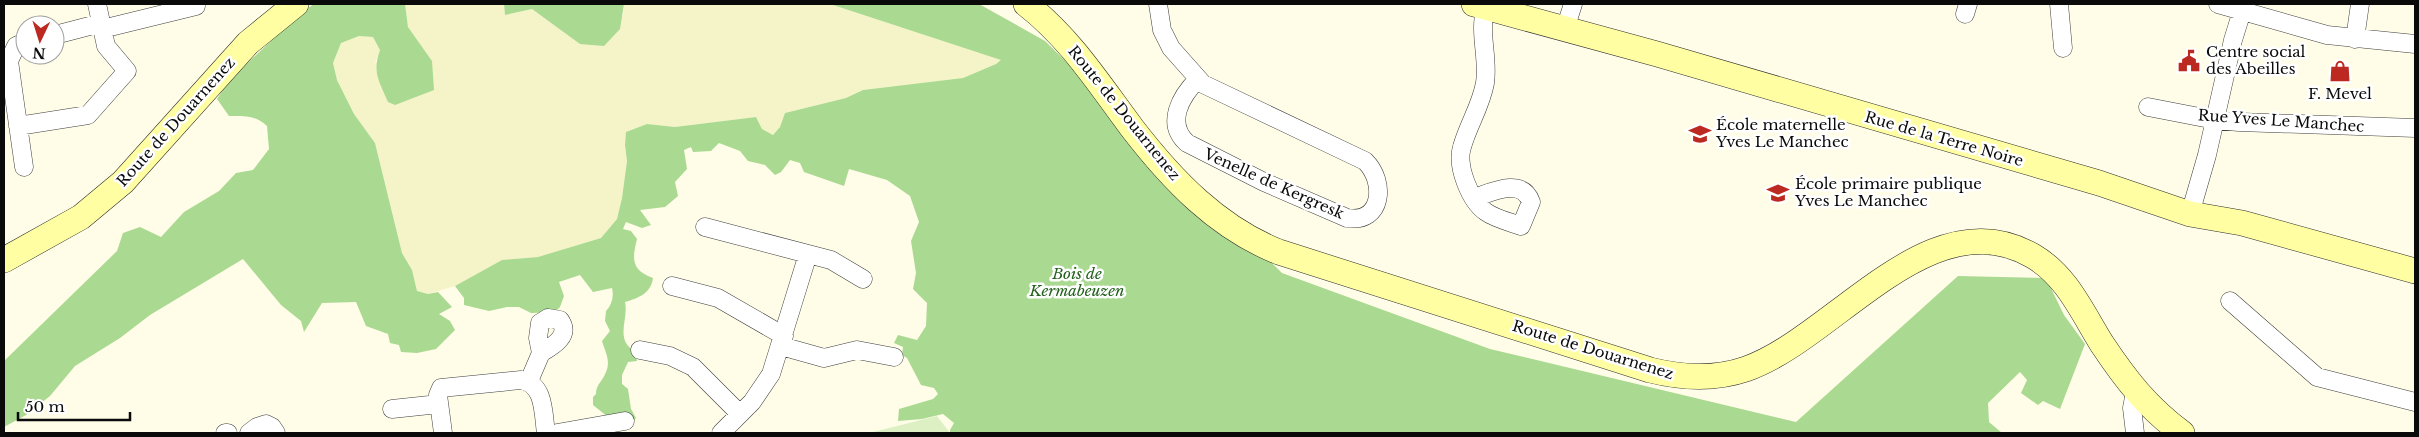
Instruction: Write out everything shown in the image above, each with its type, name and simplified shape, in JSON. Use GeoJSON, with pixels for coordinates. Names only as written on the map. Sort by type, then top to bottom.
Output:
{"type":"FeatureCollection","features":[{"type":"Feature","properties":{"kind":"main road","name":"Route de Douarnenez"},"geometry":{"type":"LineString","coordinates":[[4,260],[14,250],[81,217],[123,182],[248,43],[296,4]]}},
{"type":"Feature","properties":{"kind":"main road","name":"Route de Douarnenez"},"geometry":{"type":"LineString","coordinates":[[1026,4],[1046,20],[1074,50],[1132,128],[1192,196],[1225,224],[1279,252],[1650,370],[1683,377],[1703,377],[1745,370],[1784,351],[1817,329],[1878,283],[1920,257],[1960,244],[1983,242],[2005,245],[2039,260],[2065,285],[2135,392],[2182,433]]}},
{"type":"Feature","properties":{"kind":"main road","name":"Rue de la Terre Noire"},"geometry":{"type":"LineString","coordinates":[[1480,6],[1566,29],[2099,183],[2190,214],[2242,223],[2415,271]]}},
{"type":"Feature","properties":{"kind":"street"},"geometry":{"type":"LineString","coordinates":[[18,126],[88,115],[126,71],[109,52],[96,4]]}},
{"type":"Feature","properties":{"kind":"street","name":"Venelle de Kergresk"},"geometry":{"type":"LineString","coordinates":[[1158,4],[1162,30],[1171,48],[1198,79],[1216,91],[1366,161],[1377,175],[1379,183],[1378,198],[1372,211],[1362,218],[1347,218],[1255,178],[1187,144],[1179,132],[1177,110],[1180,102],[1198,79]]}},
{"type":"Feature","properties":{"kind":"street"},"geometry":{"type":"LineString","coordinates":[[1566,29],[1573,4]]}},
{"type":"Feature","properties":{"kind":"street"},"geometry":{"type":"LineString","coordinates":[[2059,4],[2063,48]]}},
{"type":"Feature","properties":{"kind":"street"},"geometry":{"type":"LineString","coordinates":[[2218,4],[2327,35],[2415,44]]}},
{"type":"Feature","properties":{"kind":"street"},"geometry":{"type":"LineString","coordinates":[[2355,39],[2360,4]]}},
{"type":"Feature","properties":{"kind":"street"},"geometry":{"type":"LineString","coordinates":[[65,33],[196,6]]}},
{"type":"Feature","properties":{"kind":"street"},"geometry":{"type":"LineString","coordinates":[[1474,198],[1463,174],[1460,155],[1480,103],[1485,84],[1480,6]]}},
{"type":"Feature","properties":{"kind":"street"},"geometry":{"type":"LineString","coordinates":[[2190,214],[2215,120],[2232,40],[2242,11]]}},
{"type":"Feature","properties":{"kind":"street"},"geometry":{"type":"LineString","coordinates":[[15,48],[9,61],[24,167]]}},
{"type":"Feature","properties":{"kind":"street","name":"Rue Yves Le Manchec"},"geometry":{"type":"LineString","coordinates":[[2148,107],[2215,120],[2415,128]]}},
{"type":"Feature","properties":{"kind":"street"},"geometry":{"type":"LineString","coordinates":[[705,227],[831,260],[863,279]]}},
{"type":"Feature","properties":{"kind":"street"},"geometry":{"type":"LineString","coordinates":[[721,433],[740,414],[766,382],[783,341],[808,254]]}},
{"type":"Feature","properties":{"kind":"street"},"geometry":{"type":"LineString","coordinates":[[672,286],[718,298],[783,341],[824,358],[857,350],[894,357]]}},
{"type":"Feature","properties":{"kind":"street"},"geometry":{"type":"LineString","coordinates":[[2230,301],[2317,377],[2415,402]]}},
{"type":"Feature","properties":{"kind":"street"},"geometry":{"type":"LineString","coordinates":[[640,350],[685,362],[693,367],[740,414]]}},
{"type":"Feature","properties":{"kind":"street"},"geometry":{"type":"LineString","coordinates":[[529,381],[541,353]]}},
{"type":"Feature","properties":{"kind":"street"},"geometry":{"type":"LineString","coordinates":[[443,433],[439,391],[444,388],[514,380],[529,381],[538,391],[546,433]]}},
{"type":"Feature","properties":{"kind":"street"},"geometry":{"type":"LineString","coordinates":[[2135,392],[2132,408],[2135,433]]}},
{"type":"Feature","properties":{"kind":"street"},"geometry":{"type":"LineString","coordinates":[[392,408],[439,404]]}},
{"type":"Feature","properties":{"kind":"street"},"geometry":{"type":"LineString","coordinates":[[557,433],[625,420]]}},
{"type":"Feature","properties":{"kind":"street"},"geometry":{"type":"LineString","coordinates":[[249,433],[257,427],[266,424],[272,427],[276,433]]}},
{"type":"Feature","properties":{"kind":"green space"},"geometry":{"type":"Polygon","coordinates":[[[314,4],[405,4],[408,27],[432,61],[434,90],[395,105],[388,102],[379,82],[377,64],[380,50],[373,37],[359,36],[341,43],[333,63],[337,80],[354,114],[375,143],[402,253],[412,270],[417,291],[428,294],[438,292],[452,307],[439,314],[450,321],[455,330],[436,349],[417,353],[401,352],[399,345],[390,343],[388,334],[366,326],[356,302],[322,303],[304,332],[301,321],[281,305],[243,259],[150,315],[120,338],[75,366],[50,396],[26,415],[4,427],[4,361],[117,251],[123,233],[140,227],[161,237],[184,212],[219,191],[236,173],[253,170],[269,149],[267,126],[263,122],[244,116],[229,116],[217,99],[249,62],[291,21],[314,4]]]}},
{"type":"Feature","properties":{"kind":"green space"},"geometry":{"type":"Polygon","coordinates":[[[405,4],[504,4],[505,15],[532,9],[556,26],[623,16],[624,4],[830,4],[1002,60],[963,78],[863,90],[846,98],[785,113],[780,127],[773,135],[762,129],[756,117],[675,127],[647,124],[626,132],[627,161],[622,198],[617,219],[601,238],[538,257],[502,260],[455,286],[428,294],[417,291],[412,270],[402,253],[375,143],[354,114],[337,80],[333,63],[341,43],[359,36],[374,37],[380,50],[375,63],[432,61],[408,27],[405,4]]]}},
{"type":"Feature","properties":{"kind":"green space"},"geometry":{"type":"Polygon","coordinates":[[[504,4],[624,4],[620,29],[604,46],[580,44],[532,9],[505,15],[504,4]]]}},
{"type":"Feature","properties":{"kind":"green space","name":"Bois de Kermabeuzen"},"geometry":{"type":"Polygon","coordinates":[[[830,4],[979,4],[1045,41],[1282,273],[1490,349],[1796,422],[1958,276],[2046,278],[2064,315],[2085,344],[2060,409],[2043,401],[2038,405],[2021,393],[2027,380],[2020,372],[1988,403],[1989,422],[2002,433],[950,433],[954,423],[943,414],[922,419],[898,421],[899,409],[933,399],[938,394],[934,388],[921,385],[907,358],[902,355],[903,347],[894,343],[898,335],[917,340],[926,326],[927,303],[913,289],[916,273],[911,241],[919,222],[910,196],[887,180],[849,169],[844,186],[804,172],[800,163],[790,160],[781,172],[775,175],[765,165],[748,161],[740,151],[719,143],[711,151],[693,152],[691,147],[684,150],[687,169],[675,182],[678,196],[665,207],[640,210],[651,225],[642,228],[626,222],[623,229],[631,231],[637,239],[634,258],[637,267],[653,278],[650,288],[644,294],[625,302],[625,341],[635,351],[637,361],[628,362],[622,375],[622,384],[628,389],[631,409],[636,418],[632,423],[608,417],[593,405],[593,397],[605,375],[608,364],[602,341],[610,331],[605,321],[606,311],[612,300],[612,288],[593,292],[580,275],[559,282],[564,296],[560,307],[555,312],[531,313],[519,307],[507,307],[489,311],[464,305],[464,298],[455,286],[502,260],[538,257],[601,238],[617,219],[622,198],[627,161],[626,132],[647,124],[675,127],[756,117],[762,129],[773,135],[780,127],[785,113],[846,98],[863,90],[963,78],[1001,60],[830,4]]]}},
{"type":"Feature","properties":{"kind":"green space"},"geometry":{"type":"Polygon","coordinates":[[[937,416],[950,433],[869,433],[937,416]]]}},
{"type":"Feature","properties":{"kind":"place","name":"Centre social des Abeilles"},"geometry":{"type":"Point","coordinates":[2189,61]}},
{"type":"Feature","properties":{"kind":"place","name":"F. Mevel"},"geometry":{"type":"Point","coordinates":[2340,71]}},
{"type":"Feature","properties":{"kind":"place","name":"École maternelle Yves Le Manchec"},"geometry":{"type":"Point","coordinates":[1700,134]}},
{"type":"Feature","properties":{"kind":"place","name":"École primaire publique Yves Le Manchec"},"geometry":{"type":"Point","coordinates":[1778,193]}}]}
